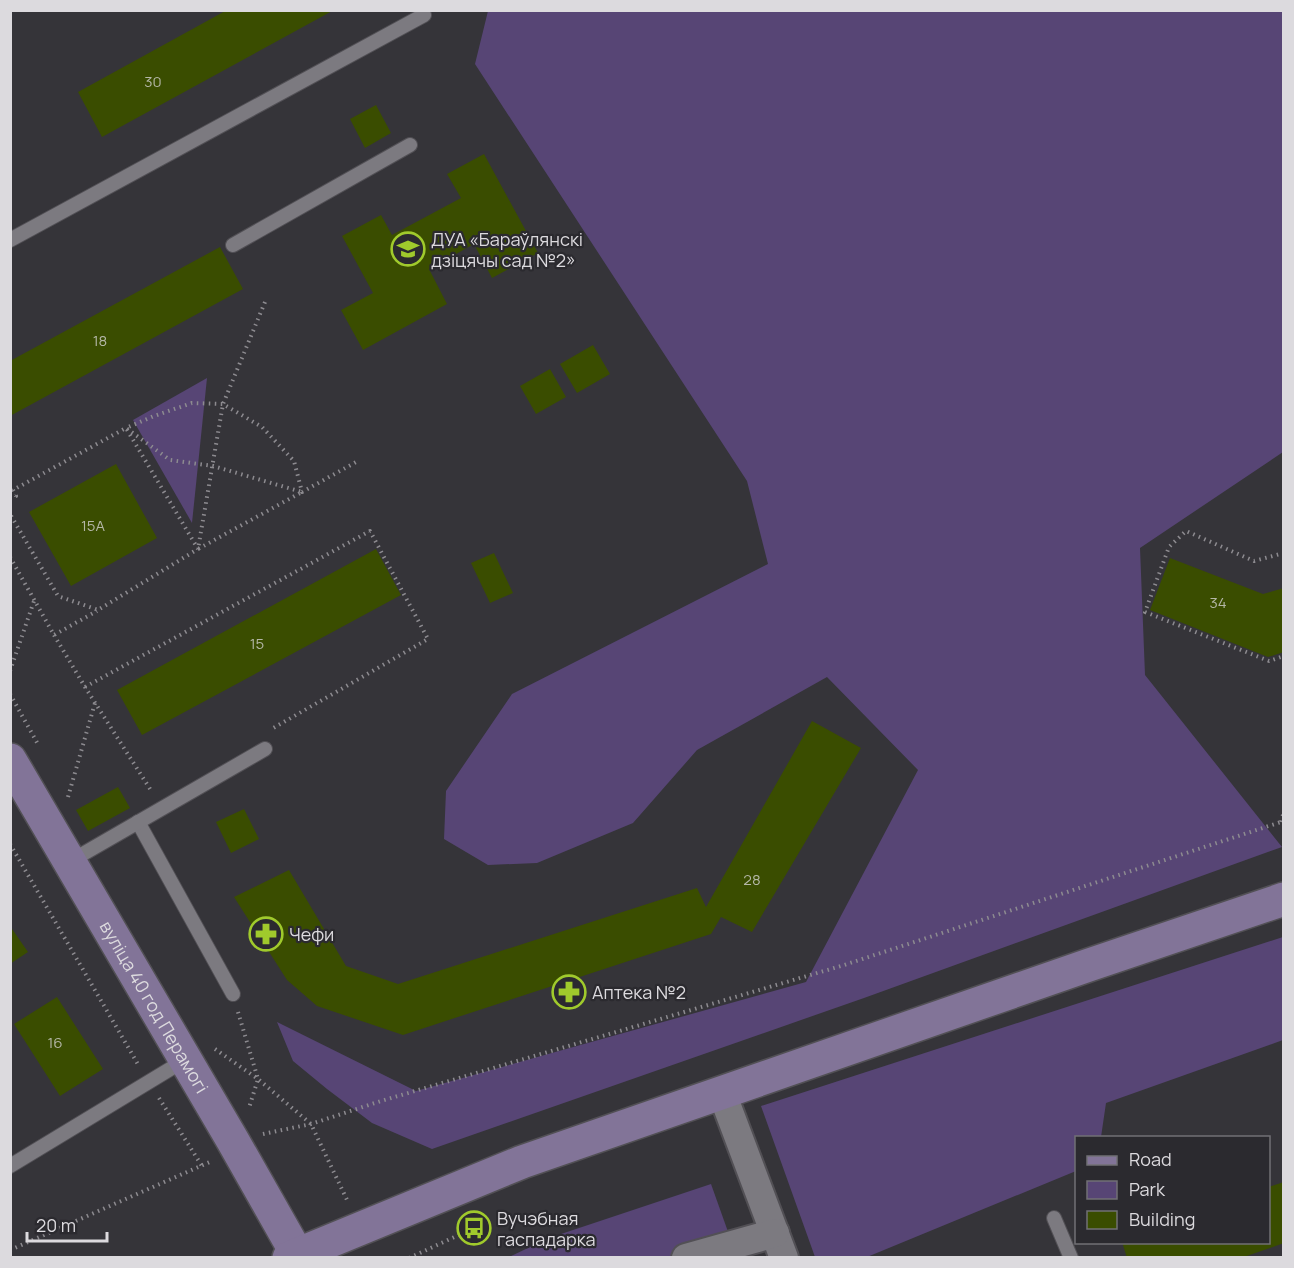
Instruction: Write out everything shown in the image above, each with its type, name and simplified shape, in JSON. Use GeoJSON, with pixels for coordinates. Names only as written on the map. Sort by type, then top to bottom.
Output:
{"type":"FeatureCollection","features":[{"type":"Feature","properties":{"kind":"main road","name":"вуліца 40 год Перамогі"},"geometry":{"type":"LineString","coordinates":[[10,760],[69,862],[197,1052],[238,1149],[293,1256]]}},
{"type":"Feature","properties":{"kind":"main road"},"geometry":{"type":"LineString","coordinates":[[293,1256],[522,1162],[1284,899]]}},
{"type":"Feature","properties":{"kind":"street"},"geometry":{"type":"LineString","coordinates":[[686,1257],[780,1245],[722,1094]]}},
{"type":"Feature","properties":{"kind":"lane"},"geometry":{"type":"LineString","coordinates":[[10,240],[424,15]]}},
{"type":"Feature","properties":{"kind":"lane"},"geometry":{"type":"LineString","coordinates":[[232,245],[410,145]]}},
{"type":"Feature","properties":{"kind":"lane"},"geometry":{"type":"LineString","coordinates":[[69,862],[265,749]]}},
{"type":"Feature","properties":{"kind":"lane"},"geometry":{"type":"LineString","coordinates":[[138,822],[233,994]]}},
{"type":"Feature","properties":{"kind":"lane"},"geometry":{"type":"LineString","coordinates":[[10,1166],[197,1052]]}},
{"type":"Feature","properties":{"kind":"lane"},"geometry":{"type":"LineString","coordinates":[[1054,1218],[1071,1257]]}},
{"type":"Feature","properties":{"kind":"path"},"geometry":{"type":"LineString","coordinates":[[198,549],[223,404],[265,302]]}},
{"type":"Feature","properties":{"kind":"path"},"geometry":{"type":"LineString","coordinates":[[10,499],[16,496],[13,489],[126,428],[192,403],[223,404],[262,427],[294,461],[302,492]]}},
{"type":"Feature","properties":{"kind":"path"},"geometry":{"type":"LineString","coordinates":[[126,428],[170,460],[213,466],[302,492]]}},
{"type":"Feature","properties":{"kind":"path"},"geometry":{"type":"LineString","coordinates":[[126,428],[198,549]]}},
{"type":"Feature","properties":{"kind":"path"},"geometry":{"type":"LineString","coordinates":[[54,635],[198,549],[358,461]]}},
{"type":"Feature","properties":{"kind":"path"},"geometry":{"type":"LineString","coordinates":[[10,514],[58,596],[98,610]]}},
{"type":"Feature","properties":{"kind":"path"},"geometry":{"type":"LineString","coordinates":[[85,687],[370,531],[428,639],[266,732]]}},
{"type":"Feature","properties":{"kind":"path"},"geometry":{"type":"LineString","coordinates":[[1284,553],[1254,561],[1186,531],[1169,547],[1145,612],[1269,661],[1284,656]]}},
{"type":"Feature","properties":{"kind":"path"},"geometry":{"type":"LineString","coordinates":[[10,556],[85,687],[155,796]]}},
{"type":"Feature","properties":{"kind":"path"},"geometry":{"type":"LineString","coordinates":[[10,671],[34,600]]}},
{"type":"Feature","properties":{"kind":"path"},"geometry":{"type":"LineString","coordinates":[[68,798],[95,703]]}},
{"type":"Feature","properties":{"kind":"path"},"geometry":{"type":"LineString","coordinates":[[10,1250],[202,1166],[261,1135],[310,1124],[841,966],[1282,822],[1284,811]]}},
{"type":"Feature","properties":{"kind":"path"},"geometry":{"type":"LineString","coordinates":[[10,844],[149,1082],[202,1166]]}},
{"type":"Feature","properties":{"kind":"path"},"geometry":{"type":"LineString","coordinates":[[233,994],[258,1079],[248,1112]]}},
{"type":"Feature","properties":{"kind":"path"},"geometry":{"type":"LineString","coordinates":[[197,1052],[258,1079],[310,1124],[360,1228]]}},
{"type":"Feature","properties":{"kind":"path"},"geometry":{"type":"LineString","coordinates":[[409,1257],[474,1228]]}},
{"type":"Feature","properties":{"kind":"green space"},"geometry":{"type":"Polygon","coordinates":[[[488,11],[1283,11],[1283,452],[1140,548],[1145,675],[1282,847],[864,998],[432,1149],[372,1123],[293,1061],[277,1022],[416,1091],[806,982],[918,770],[827,677],[697,750],[633,823],[537,863],[488,865],[444,839],[446,791],[512,694],[768,564],[747,481],[475,64],[488,11]]]}},
{"type":"Feature","properties":{"kind":"green space"},"geometry":{"type":"Polygon","coordinates":[[[207,378],[192,523],[133,420],[207,378]]]}},
{"type":"Feature","properties":{"kind":"green space"},"geometry":{"type":"Polygon","coordinates":[[[1283,937],[1283,1040],[1106,1103],[1101,1136],[1075,1136],[1075,1171],[867,1257],[815,1257],[761,1106],[1283,937]]]}},
{"type":"Feature","properties":{"kind":"green space"},"geometry":{"type":"Polygon","coordinates":[[[711,1184],[737,1257],[507,1258],[549,1238],[711,1184]]]}},
{"type":"Feature","properties":{"kind":"building"},"geometry":{"type":"Polygon","coordinates":[[[227,10],[334,10],[102,137],[78,92],[227,10]]]}},
{"type":"Feature","properties":{"kind":"building"},"geometry":{"type":"Polygon","coordinates":[[[376,105],[391,133],[365,148],[350,119],[376,105]]]}},
{"type":"Feature","properties":{"kind":"building","name":"ДУА «Бараўлянскі дзіцячы сад №2»"},"geometry":{"type":"Polygon","coordinates":[[[484,154],[538,253],[492,278],[474,244],[429,269],[447,304],[363,350],[341,310],[373,293],[342,236],[381,215],[392,235],[461,198],[447,174],[484,154]]]}},
{"type":"Feature","properties":{"kind":"building"},"geometry":{"type":"Polygon","coordinates":[[[220,247],[243,289],[10,416],[10,361],[220,247]]]}},
{"type":"Feature","properties":{"kind":"building"},"geometry":{"type":"Polygon","coordinates":[[[593,345],[610,374],[577,393],[560,364],[593,345]]]}},
{"type":"Feature","properties":{"kind":"building"},"geometry":{"type":"Polygon","coordinates":[[[550,369],[566,397],[536,414],[520,386],[550,369]]]}},
{"type":"Feature","properties":{"kind":"building"},"geometry":{"type":"Polygon","coordinates":[[[116,464],[157,538],[71,586],[29,512],[116,464]]]}},
{"type":"Feature","properties":{"kind":"building"},"geometry":{"type":"Polygon","coordinates":[[[376,549],[401,595],[142,735],[117,690],[376,549]]]}},
{"type":"Feature","properties":{"kind":"building"},"geometry":{"type":"Polygon","coordinates":[[[494,553],[513,593],[490,603],[471,563],[494,553]]]}},
{"type":"Feature","properties":{"kind":"building"},"geometry":{"type":"Polygon","coordinates":[[[1170,558],[1263,594],[1284,588],[1284,652],[1268,657],[1150,610],[1170,558]]]}},
{"type":"Feature","properties":{"kind":"building"},"geometry":{"type":"Polygon","coordinates":[[[812,721],[861,748],[752,932],[721,917],[711,934],[403,1035],[317,1006],[287,980],[234,897],[289,870],[346,966],[398,984],[697,888],[706,907],[812,721]]]}},
{"type":"Feature","properties":{"kind":"building"},"geometry":{"type":"Polygon","coordinates":[[[118,787],[130,808],[88,831],[76,810],[118,787]]]}},
{"type":"Feature","properties":{"kind":"building"},"geometry":{"type":"Polygon","coordinates":[[[244,809],[259,839],[231,853],[216,822],[244,809]]]}},
{"type":"Feature","properties":{"kind":"building"},"geometry":{"type":"Polygon","coordinates":[[[10,926],[28,952],[10,964],[10,926]]]}},
{"type":"Feature","properties":{"kind":"building"},"geometry":{"type":"Polygon","coordinates":[[[57,997],[103,1069],[60,1096],[14,1024],[57,997]]]}},
{"type":"Feature","properties":{"kind":"building"},"geometry":{"type":"Polygon","coordinates":[[[1284,1182],[1284,1243],[1241,1258],[1127,1258],[1123,1244],[1270,1244],[1270,1186],[1284,1182]]]}},
{"type":"Feature","properties":{"kind":"place","name":"ДУА «Бараўлянскі дзіцячы сад №2»"},"geometry":{"type":"Point","coordinates":[408,249]}},
{"type":"Feature","properties":{"kind":"place","name":"Чефи"},"geometry":{"type":"Point","coordinates":[266,934]}},
{"type":"Feature","properties":{"kind":"place","name":"Аптека №2"},"geometry":{"type":"Point","coordinates":[569,992]}},
{"type":"Feature","properties":{"kind":"place","name":"Вучэбная гаспадарка"},"geometry":{"type":"Point","coordinates":[474,1228]}}]}
